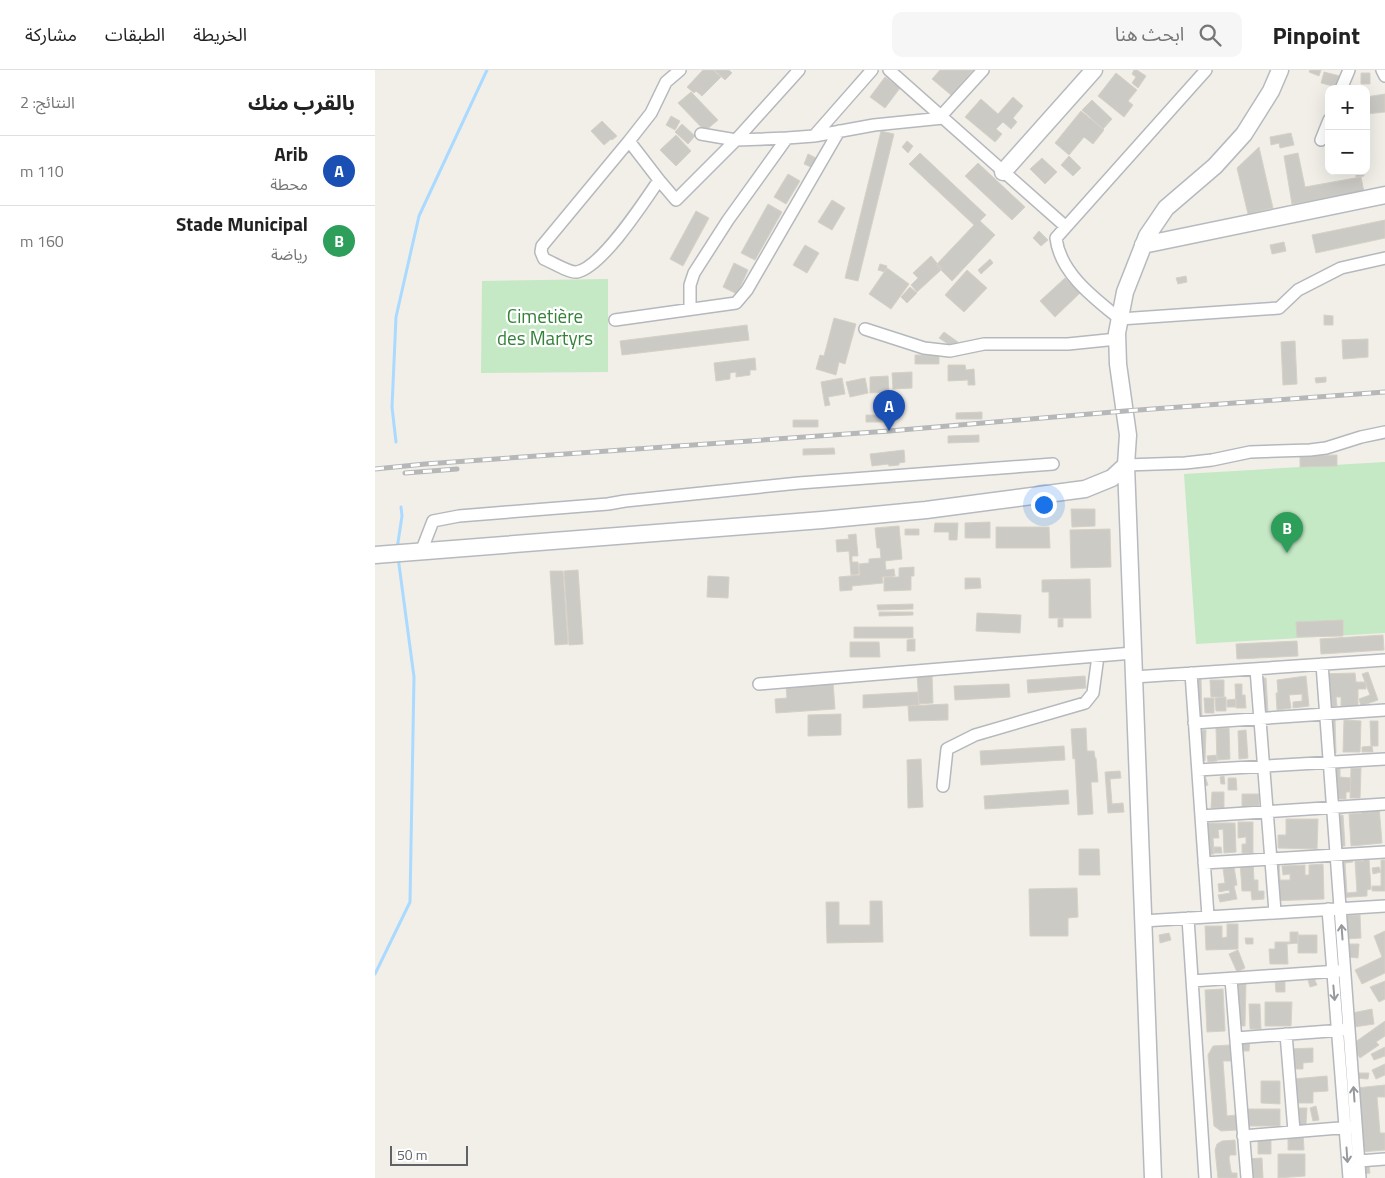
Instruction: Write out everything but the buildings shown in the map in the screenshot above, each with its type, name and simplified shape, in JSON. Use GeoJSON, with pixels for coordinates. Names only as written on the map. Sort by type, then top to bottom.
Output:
{"type":"FeatureCollection","features":[{"type":"Feature","properties":{"kind":"main road"},"geometry":{"type":"LineString","coordinates":[[1003,172],[1094,70]]}},
{"type":"Feature","properties":{"kind":"main road"},"geometry":{"type":"LineString","coordinates":[[1153,1178],[1133,653],[1127,465],[1128,435],[1118,364],[1117,338],[1119,319],[1125,292],[1147,236],[1166,208],[1215,166],[1244,134],[1271,91],[1280,70]]}},
{"type":"Feature","properties":{"kind":"main road"},"geometry":{"type":"LineString","coordinates":[[1143,245],[1385,195]]}},
{"type":"Feature","properties":{"kind":"main road"},"geometry":{"type":"LineString","coordinates":[[398,554],[822,520],[956,507],[1085,489],[1111,478],[1127,465]]}},
{"type":"Feature","properties":{"kind":"street"},"geometry":{"type":"LineString","coordinates":[[659,180],[627,228],[602,255],[586,267],[577,272],[544,259],[541,252],[542,246],[651,113],[667,82],[680,70]]}},
{"type":"Feature","properties":{"kind":"street"},"geometry":{"type":"LineString","coordinates":[[629,141],[676,200],[736,140],[799,70]]}},
{"type":"Feature","properties":{"kind":"street"},"geometry":{"type":"LineString","coordinates":[[814,136],[872,70]]}},
{"type":"Feature","properties":{"kind":"street"},"geometry":{"type":"LineString","coordinates":[[889,70],[1065,226]]}},
{"type":"Feature","properties":{"kind":"street"},"geometry":{"type":"LineString","coordinates":[[701,134],[736,140],[787,138],[814,136],[874,125],[942,117],[983,70]]}},
{"type":"Feature","properties":{"kind":"street"},"geometry":{"type":"LineString","coordinates":[[1206,70],[1056,238],[1057,252],[1070,273],[1119,319],[1279,308],[1298,290],[1341,268],[1385,258]]}},
{"type":"Feature","properties":{"kind":"street"},"geometry":{"type":"LineString","coordinates":[[1343,85],[1349,70]]}},
{"type":"Feature","properties":{"kind":"street"},"geometry":{"type":"LineString","coordinates":[[1382,70],[1385,76]]}},
{"type":"Feature","properties":{"kind":"street"},"geometry":{"type":"LineString","coordinates":[[1321,140],[1325,130]]}},
{"type":"Feature","properties":{"kind":"street"},"geometry":{"type":"LineString","coordinates":[[615,320],[735,303],[747,290],[839,131]]}},
{"type":"Feature","properties":{"kind":"street"},"geometry":{"type":"LineString","coordinates":[[690,309],[690,285],[694,273],[728,220],[787,138]]}},
{"type":"Feature","properties":{"kind":"street"},"geometry":{"type":"LineString","coordinates":[[865,329],[924,348],[950,351],[984,344],[1069,344],[1117,338]]}},
{"type":"Feature","properties":{"kind":"street"},"geometry":{"type":"LineString","coordinates":[[1127,465],[1185,463],[1212,460],[1250,452],[1326,448],[1361,436],[1385,432]]}},
{"type":"Feature","properties":{"kind":"street"},"geometry":{"type":"LineString","coordinates":[[398,554],[433,521],[459,516],[609,504],[799,483],[1053,464]]}},
{"type":"Feature","properties":{"kind":"street"},"geometry":{"type":"LineString","coordinates":[[759,684],[1133,653]]}},
{"type":"Feature","properties":{"kind":"street"},"geometry":{"type":"LineString","coordinates":[[943,786],[947,749],[975,735],[1085,703],[1093,693],[1098,656]]}},
{"type":"Feature","properties":{"kind":"street"},"geometry":{"type":"LineString","coordinates":[[1134,677],[1385,660]]}},
{"type":"Feature","properties":{"kind":"street"},"geometry":{"type":"LineString","coordinates":[[1322,664],[1349,1030],[1351,1127],[1349,1178]]}},
{"type":"Feature","properties":{"kind":"street"},"geometry":{"type":"LineString","coordinates":[[1256,669],[1275,912]]}},
{"type":"Feature","properties":{"kind":"street"},"geometry":{"type":"LineString","coordinates":[[1191,673],[1208,916]]}},
{"type":"Feature","properties":{"kind":"street"},"geometry":{"type":"LineString","coordinates":[[1194,723],[1385,710]]}},
{"type":"Feature","properties":{"kind":"street"},"geometry":{"type":"LineString","coordinates":[[1198,770],[1385,758]]}},
{"type":"Feature","properties":{"kind":"street"},"geometry":{"type":"LineString","coordinates":[[1201,816],[1385,804]]}},
{"type":"Feature","properties":{"kind":"street"},"geometry":{"type":"LineString","coordinates":[[1204,863],[1385,852]]}},
{"type":"Feature","properties":{"kind":"street"},"geometry":{"type":"LineString","coordinates":[[1143,920],[1385,906]]}},
{"type":"Feature","properties":{"kind":"street"},"geometry":{"type":"LineString","coordinates":[[1328,909],[1337,1030],[1351,1127],[1359,1161],[1360,1178]]}},
{"type":"Feature","properties":{"kind":"street"},"geometry":{"type":"LineString","coordinates":[[1188,918],[1205,1178]]}},
{"type":"Feature","properties":{"kind":"street"},"geometry":{"type":"LineString","coordinates":[[1192,982],[1345,971]]}},
{"type":"Feature","properties":{"kind":"street"},"geometry":{"type":"LineString","coordinates":[[1231,979],[1247,1178]]}},
{"type":"Feature","properties":{"kind":"street"},"geometry":{"type":"LineString","coordinates":[[1236,1038],[1349,1030]]}},
{"type":"Feature","properties":{"kind":"street"},"geometry":{"type":"LineString","coordinates":[[1286,1034],[1294,1132]]}},
{"type":"Feature","properties":{"kind":"street"},"geometry":{"type":"LineString","coordinates":[[1243,1136],[1351,1127]]}},
{"type":"Feature","properties":{"kind":"street"},"geometry":{"type":"LineString","coordinates":[[1359,1161],[1385,1159]]}},
{"type":"Feature","properties":{"kind":"green space","name":"Cimetière des Martyrs"},"geometry":{"type":"Polygon","coordinates":[[[608,279],[608,372],[481,373],[482,281],[608,279]]]}},
{"type":"Feature","properties":{"kind":"green space"},"geometry":{"type":"Polygon","coordinates":[[[1385,462],[1385,633],[1196,644],[1184,474],[1385,462]]]}},
{"type":"Feature","properties":{"kind":"waterway"},"geometry":{"type":"LineString","coordinates":[[396,442],[392,407],[396,317],[419,216],[487,70]]}},
{"type":"Feature","properties":{"kind":"waterway"},"geometry":{"type":"LineString","coordinates":[[397,549],[402,516],[401,507]]}},
{"type":"Feature","properties":{"kind":"waterway"},"geometry":{"type":"LineString","coordinates":[[375,974],[410,902],[414,677],[398,557]]}},
{"type":"Feature","properties":{"kind":"railway"},"geometry":{"type":"LineString","coordinates":[[375,469],[1385,392]]}},
{"type":"Feature","properties":{"kind":"railway"},"geometry":{"type":"LineString","coordinates":[[405,473],[457,469]]}},
{"type":"Feature","properties":{"kind":"place","name":"Arib"},"geometry":{"type":"Point","coordinates":[889,431]}},
{"type":"Feature","properties":{"kind":"place","name":"Stade Municipal"},"geometry":{"type":"Point","coordinates":[1287,553]}}]}
